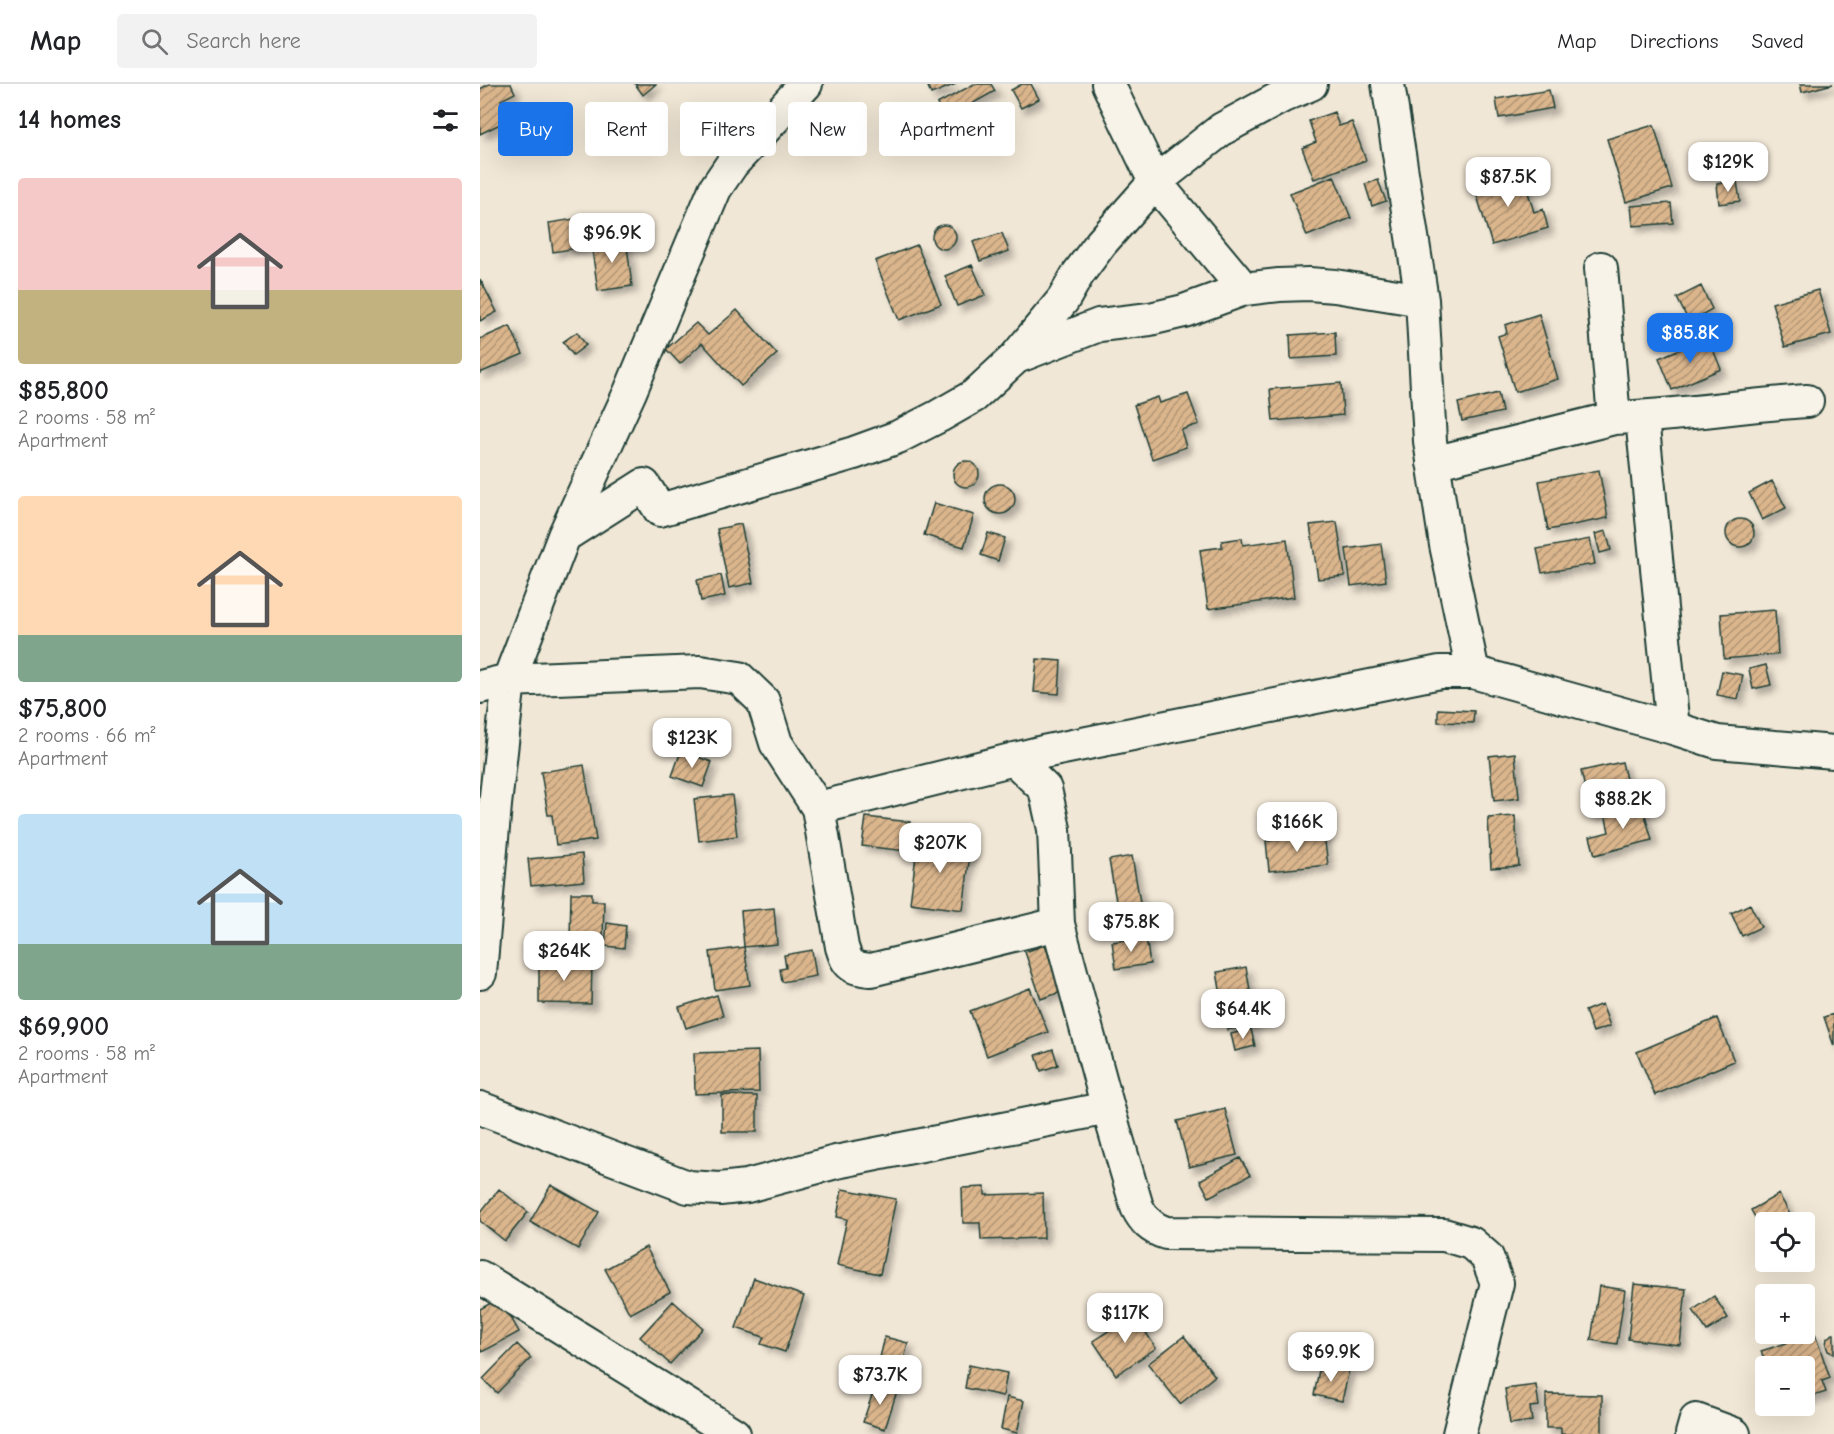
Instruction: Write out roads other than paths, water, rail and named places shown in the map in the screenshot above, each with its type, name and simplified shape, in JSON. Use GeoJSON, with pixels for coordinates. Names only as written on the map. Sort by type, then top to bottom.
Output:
{"type":"FeatureCollection","features":[{"type":"Feature","properties":{"kind":"street"},"geometry":{"type":"LineString","coordinates":[[480,973],[496,796],[494,683],[630,393],[715,189],[732,164],[806,84]]}},
{"type":"Feature","properties":{"kind":"street"},"geometry":{"type":"LineString","coordinates":[[1108,84],[1155,182],[1244,289]]}},
{"type":"Feature","properties":{"kind":"street"},"geometry":{"type":"LineString","coordinates":[[564,536],[644,485],[660,510],[854,453],[898,437],[974,396],[1015,358],[1063,300],[1078,274],[1101,243],[1155,182],[1222,129],[1283,96],[1311,84]]}},
{"type":"Feature","properties":{"kind":"street"},"geometry":{"type":"LineString","coordinates":[[1388,84],[1422,300],[1433,463],[1446,545],[1473,672]]}},
{"type":"Feature","properties":{"kind":"street"},"geometry":{"type":"LineString","coordinates":[[1601,268],[1628,418],[1673,728]]}},
{"type":"Feature","properties":{"kind":"street"},"geometry":{"type":"LineString","coordinates":[[1015,358],[1099,325],[1150,319],[1184,311],[1244,289],[1309,284],[1422,300]]}},
{"type":"Feature","properties":{"kind":"street"},"geometry":{"type":"LineString","coordinates":[[1433,463],[1628,418],[1807,401]]}},
{"type":"Feature","properties":{"kind":"street"},"geometry":{"type":"LineString","coordinates":[[494,683],[700,672],[739,678],[763,701],[776,743],[818,808],[842,947],[847,962],[856,969],[871,970],[1058,924]]}},
{"type":"Feature","properties":{"kind":"street"},"geometry":{"type":"LineString","coordinates":[[818,808],[1043,752],[1440,672],[1473,672],[1717,742],[1834,752]]}},
{"type":"Feature","properties":{"kind":"street"},"geometry":{"type":"LineString","coordinates":[[1014,759],[1045,789],[1054,829],[1058,924],[1108,1108],[1137,1207],[1144,1220],[1156,1230],[1166,1233],[1444,1235],[1471,1243],[1487,1257],[1497,1283],[1459,1434]]}},
{"type":"Feature","properties":{"kind":"street"},"geometry":{"type":"LineString","coordinates":[[480,1108],[688,1187],[720,1189],[747,1186],[836,1162],[1108,1108]]}},
{"type":"Feature","properties":{"kind":"street"},"geometry":{"type":"LineString","coordinates":[[480,1277],[734,1434]]}},
{"type":"Feature","properties":{"kind":"street"},"geometry":{"type":"LineString","coordinates":[[1692,1434],[1696,1420],[1734,1434]]}}]}
